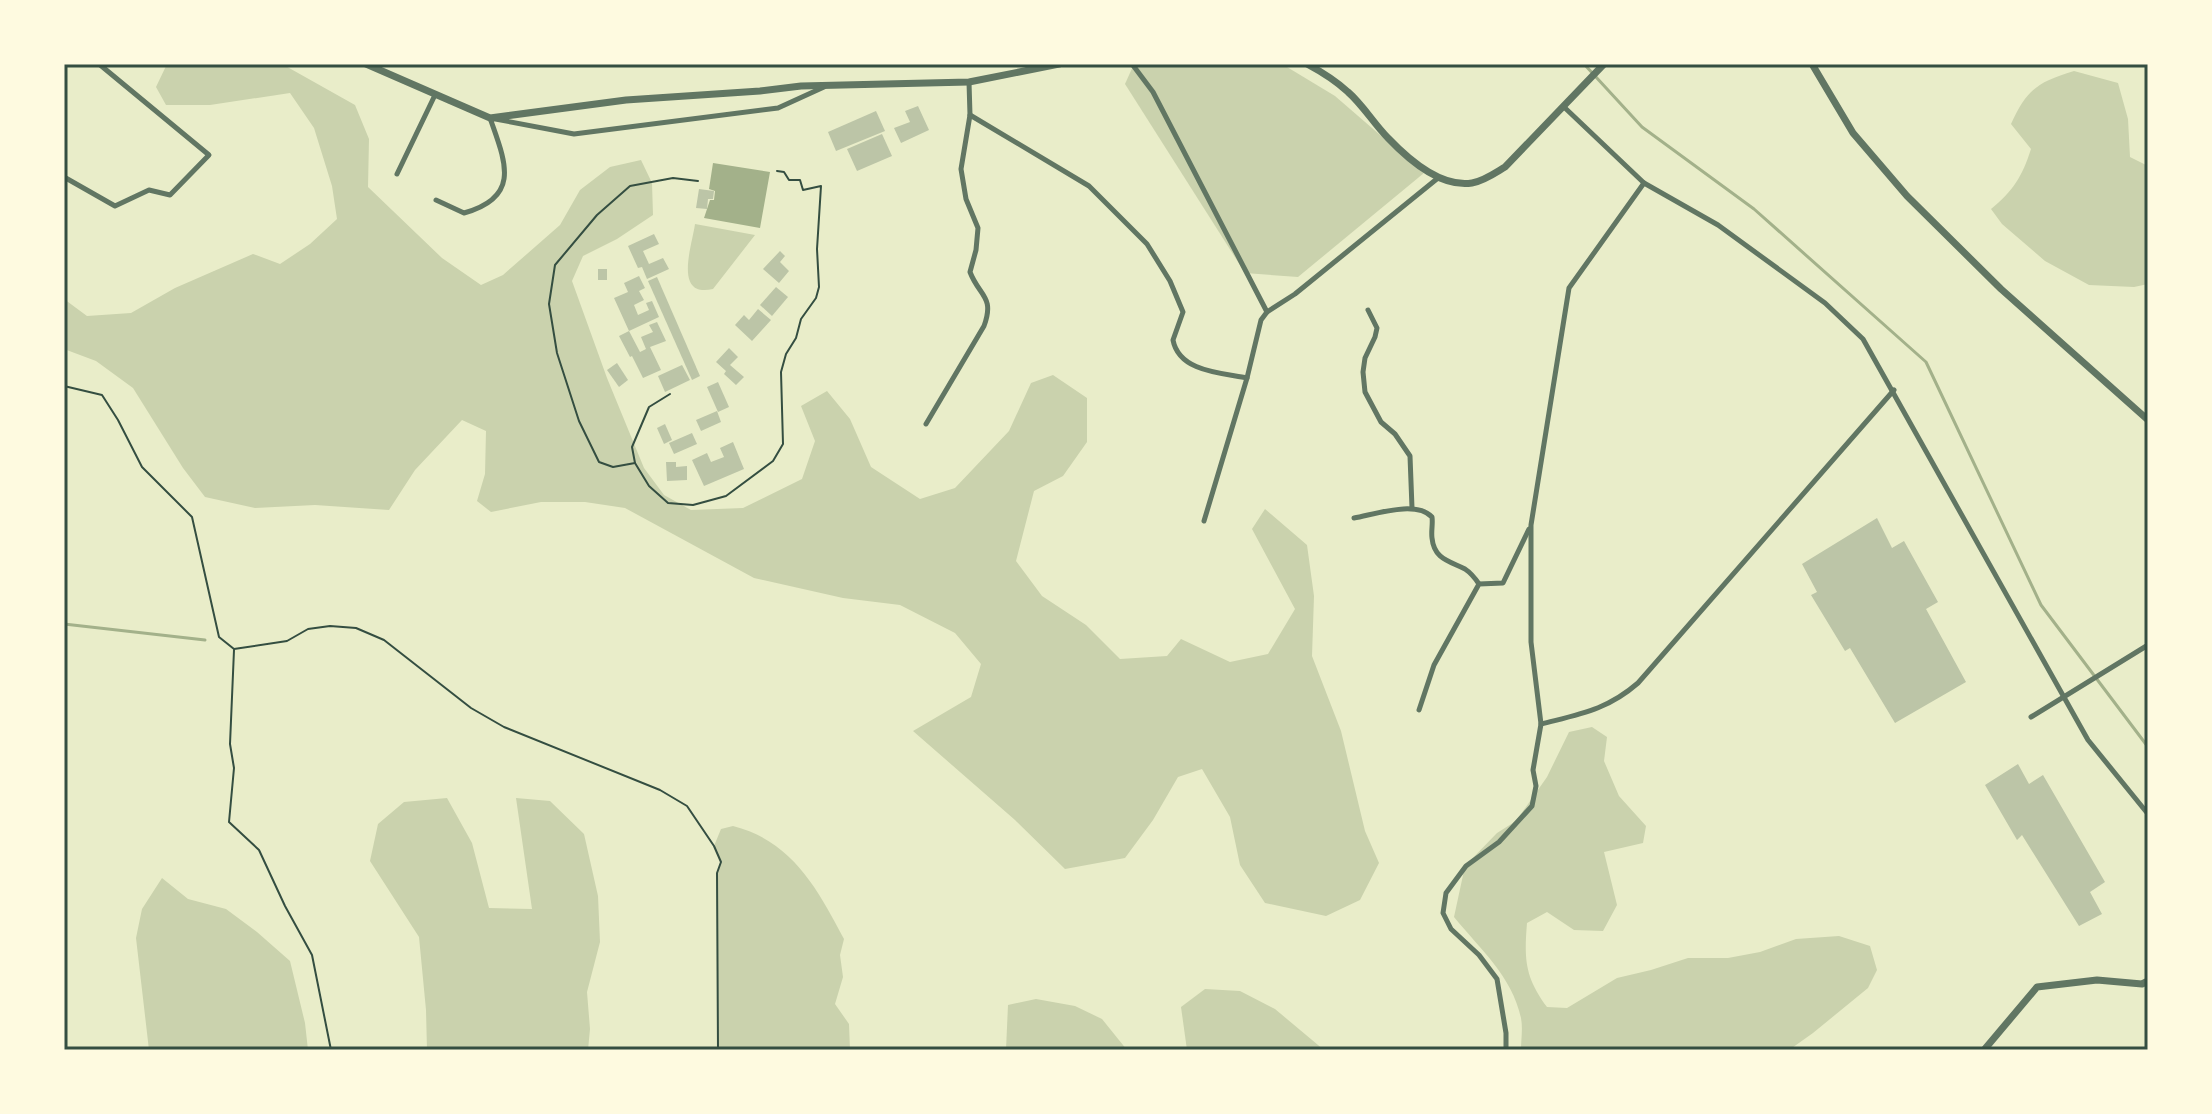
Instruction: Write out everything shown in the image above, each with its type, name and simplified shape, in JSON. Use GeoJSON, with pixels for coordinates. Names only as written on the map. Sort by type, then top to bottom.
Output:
{"type":"FeatureCollection","features":[{"type":"Feature","properties":{"kind":"street"},"geometry":{"type":"LineString","coordinates":[[64,177],[115,206],[149,190],[170,195],[209,155],[99,64]]}},
{"type":"Feature","properties":{"kind":"street"},"geometry":{"type":"LineString","coordinates":[[366,64],[490,118],[574,134],[778,108],[825,87]]}},
{"type":"Feature","properties":{"kind":"street"},"geometry":{"type":"LineString","coordinates":[[490,118],[626,100],[801,86],[969,82],[1059,64]]}},
{"type":"Feature","properties":{"kind":"street"},"geometry":{"type":"LineString","coordinates":[[1132,64],[1153,92],[1267,312]]}},
{"type":"Feature","properties":{"kind":"street"},"geometry":{"type":"LineString","coordinates":[[1307,64],[1350,93],[1388,139],[1422,168],[1439,177],[1472,183],[1489,177],[1512,160],[1604,64]]}},
{"type":"Feature","properties":{"kind":"street"},"geometry":{"type":"LineString","coordinates":[[1812,64],[1853,133],[1907,196],[2001,289],[2148,420]]}},
{"type":"Feature","properties":{"kind":"street"},"geometry":{"type":"LineString","coordinates":[[926,424],[989,313],[988,301],[970,272],[978,228],[966,199],[961,169],[970,115],[969,82]]}},
{"type":"Feature","properties":{"kind":"street"},"geometry":{"type":"LineString","coordinates":[[397,174],[435,95]]}},
{"type":"Feature","properties":{"kind":"street"},"geometry":{"type":"LineString","coordinates":[[1567,103],[1644,183],[1718,225],[1825,303],[1863,339],[2088,740],[2148,814]]}},
{"type":"Feature","properties":{"kind":"street"},"geometry":{"type":"LineString","coordinates":[[970,115],[1089,186],[1147,244],[1178,297],[1183,312],[1173,340],[1179,356],[1198,367],[1247,378]]}},
{"type":"Feature","properties":{"kind":"street"},"geometry":{"type":"LineString","coordinates":[[436,200],[464,213],[481,208],[499,195],[505,175],[501,149],[490,118]]}},
{"type":"Feature","properties":{"kind":"street"},"geometry":{"type":"LineString","coordinates":[[1204,521],[1261,320],[1267,312],[1295,294],[1439,177]]}},
{"type":"Feature","properties":{"kind":"street"},"geometry":{"type":"LineString","coordinates":[[1506,1050],[1497,979],[1479,955],[1451,929],[1443,913],[1446,893],[1466,866],[1499,842],[1532,806],[1536,786],[1533,770],[1541,724],[1531,642],[1531,525],[1569,288],[1644,183]]}},
{"type":"Feature","properties":{"kind":"street"},"geometry":{"type":"LineString","coordinates":[[1368,310],[1377,328],[1365,358],[1365,392],[1373,411],[1405,445],[1410,456],[1412,508]]}},
{"type":"Feature","properties":{"kind":"street"},"geometry":{"type":"LineString","coordinates":[[1541,724],[1602,708],[1621,698],[1638,683],[1894,390]]}},
{"type":"Feature","properties":{"kind":"street"},"geometry":{"type":"LineString","coordinates":[[1354,518],[1412,508],[1428,513],[1432,517],[1432,539],[1439,555],[1445,561],[1463,568],[1479,584],[1503,583],[1531,525]]}},
{"type":"Feature","properties":{"kind":"street"},"geometry":{"type":"LineString","coordinates":[[1419,710],[1434,665],[1479,584]]}},
{"type":"Feature","properties":{"kind":"street"},"geometry":{"type":"LineString","coordinates":[[2031,717],[2148,645]]}},
{"type":"Feature","properties":{"kind":"street"},"geometry":{"type":"LineString","coordinates":[[1984,1050],[2037,987],[2097,980],[2142,984],[2148,981]]}},
{"type":"Feature","properties":{"kind":"path"},"geometry":{"type":"LineString","coordinates":[[670,394],[649,407],[632,447],[635,463],[649,486],[668,503],[693,505],[726,496],[773,461],[783,444],[781,372],[801,319],[816,298],[819,287],[817,249],[821,186],[803,190],[800,180],[789,180],[784,172],[777,171]]}},
{"type":"Feature","properties":{"kind":"path"},"geometry":{"type":"LineString","coordinates":[[635,463],[613,467],[599,462],[579,421],[557,353],[549,304],[555,265],[597,215],[630,186],[673,178],[698,181]]}},
{"type":"Feature","properties":{"kind":"path"},"geometry":{"type":"LineString","coordinates":[[64,386],[102,395],[142,467],[192,517],[219,637],[234,649],[287,641],[308,629],[330,626],[356,628],[384,640],[471,708],[504,727],[660,790],[687,806],[721,862],[717,873],[718,1050]]}},
{"type":"Feature","properties":{"kind":"path"},"geometry":{"type":"LineString","coordinates":[[234,649],[230,744],[234,768],[229,822],[259,850],[312,955],[331,1050]]}},
{"type":"Feature","properties":{"kind":"shaded area"},"geometry":{"type":"Polygon","coordinates":[[[167,64],[282,64],[355,105],[369,139],[368,187],[442,258],[481,285],[503,275],[560,225],[580,190],[610,167],[641,160],[652,183],[653,215],[617,239],[583,256],[572,281],[644,468],[664,495],[691,510],[743,508],[802,479],[815,441],[801,406],[827,391],[850,419],[871,467],[920,499],[955,488],[1009,431],[1031,383],[1053,375],[1087,398],[1087,442],[1063,476],[1034,491],[1016,561],[1042,596],[1086,625],[1120,659],[1167,656],[1181,639],[1230,662],[1268,654],[1295,609],[1252,529],[1265,509],[1307,545],[1314,596],[1312,656],[1341,731],[1365,831],[1379,863],[1360,900],[1326,916],[1265,903],[1240,865],[1230,817],[1202,769],[1178,777],[1153,820],[1125,858],[1065,869],[1015,820],[913,731],[971,697],[981,664],[955,633],[900,605],[843,598],[754,578],[625,508],[585,502],[541,502],[491,512],[477,501],[485,474],[486,431],[462,420],[415,470],[389,510],[315,505],[255,508],[205,497],[133,388],[96,361],[64,349],[64,299],[87,316],[131,313],[175,288],[253,254],[280,264],[310,244],[337,219],[332,186],[314,128],[290,93],[210,105],[166,105],[156,87],[167,64]]]}},
{"type":"Feature","properties":{"kind":"shaded area"},"geometry":{"type":"Polygon","coordinates":[[[1134,64],[1282,64],[1335,96],[1424,173],[1298,277],[1245,273],[1125,84],[1134,64]]]}},
{"type":"Feature","properties":{"kind":"shaded area"},"geometry":{"type":"Polygon","coordinates":[[[2074,71],[2118,83],[2128,119],[2130,157],[2148,166],[2148,284],[2134,287],[2089,285],[2045,261],[2002,224],[1991,209],[2016,183],[2031,149],[2011,124],[2023,102],[2042,83],[2074,71]]]}},
{"type":"Feature","properties":{"kind":"shaded area"},"geometry":{"type":"Polygon","coordinates":[[[713,163],[770,172],[760,228],[704,218],[710,200],[714,200],[715,191],[709,189],[713,163]]]}},
{"type":"Feature","properties":{"kind":"shaded area"},"geometry":{"type":"Polygon","coordinates":[[[695,224],[755,235],[713,289],[701,290],[693,286],[689,278],[695,224]]]}},
{"type":"Feature","properties":{"kind":"shaded area"},"geometry":{"type":"Polygon","coordinates":[[[1592,727],[1607,737],[1604,761],[1619,796],[1646,826],[1643,843],[1604,852],[1617,905],[1603,931],[1574,930],[1547,912],[1527,923],[1530,977],[1547,1007],[1567,1008],[1617,978],[1688,958],[1728,958],[1760,952],[1796,939],[1839,936],[1870,946],[1877,970],[1868,988],[1789,1050],[1521,1050],[1521,1018],[1510,989],[1494,964],[1454,917],[1465,866],[1497,833],[1516,821],[1547,777],[1569,732],[1592,727]]]}},
{"type":"Feature","properties":{"kind":"shaded area"},"geometry":{"type":"Polygon","coordinates":[[[447,798],[472,843],[489,908],[532,909],[516,798],[550,801],[584,834],[598,896],[600,942],[587,992],[588,1050],[427,1050],[419,937],[370,861],[378,824],[404,802],[447,798]]]}},
{"type":"Feature","properties":{"kind":"shaded area"},"geometry":{"type":"Polygon","coordinates":[[[733,826],[754,833],[787,855],[813,885],[844,939],[840,955],[843,977],[835,1004],[849,1024],[850,1050],[718,1050],[717,873],[721,862],[714,846],[721,829],[733,826]]]}},
{"type":"Feature","properties":{"kind":"shaded area"},"geometry":{"type":"Polygon","coordinates":[[[162,878],[188,899],[226,909],[290,961],[305,1023],[308,1050],[149,1050],[136,938],[142,909],[162,878]]]}},
{"type":"Feature","properties":{"kind":"shaded area"},"geometry":{"type":"Polygon","coordinates":[[[1205,989],[1240,991],[1275,1009],[1324,1050],[1187,1050],[1181,1007],[1205,989]]]}},
{"type":"Feature","properties":{"kind":"shaded area"},"geometry":{"type":"Polygon","coordinates":[[[1036,999],[1075,1006],[1102,1019],[1127,1050],[1006,1050],[1008,1005],[1036,999]]]}},
{"type":"Feature","properties":{"kind":"building"},"geometry":{"type":"Polygon","coordinates":[[[918,106],[929,130],[901,143],[894,128],[910,122],[905,111],[918,106]]]}},
{"type":"Feature","properties":{"kind":"building"},"geometry":{"type":"Polygon","coordinates":[[[876,111],[885,131],[836,151],[828,132],[876,111]]]}},
{"type":"Feature","properties":{"kind":"building"},"geometry":{"type":"Polygon","coordinates":[[[882,134],[892,156],[857,171],[847,149],[882,134]]]}},
{"type":"Feature","properties":{"kind":"building"},"geometry":{"type":"Polygon","coordinates":[[[699,189],[714,191],[713,199],[708,199],[707,209],[696,208],[699,189]]]}},
{"type":"Feature","properties":{"kind":"building"},"geometry":{"type":"Polygon","coordinates":[[[654,234],[659,244],[643,251],[649,264],[663,258],[669,269],[647,279],[628,246],[654,234]]]}},
{"type":"Feature","properties":{"kind":"building"},"geometry":{"type":"Polygon","coordinates":[[[780,251],[785,256],[780,262],[789,271],[779,283],[763,269],[780,251]]]}},
{"type":"Feature","properties":{"kind":"building"},"geometry":{"type":"Polygon","coordinates":[[[598,269],[607,269],[607,280],[598,280],[598,269]]]}},
{"type":"Feature","properties":{"kind":"building"},"geometry":{"type":"Polygon","coordinates":[[[639,276],[645,288],[639,291],[644,300],[634,305],[638,315],[649,310],[646,303],[652,301],[659,317],[629,331],[614,298],[628,292],[624,283],[639,276]]]}},
{"type":"Feature","properties":{"kind":"building"},"geometry":{"type":"Polygon","coordinates":[[[657,277],[700,376],[692,380],[648,281],[657,277]]]}},
{"type":"Feature","properties":{"kind":"building"},"geometry":{"type":"Polygon","coordinates":[[[776,287],[788,297],[772,316],[760,305],[776,287]]]}},
{"type":"Feature","properties":{"kind":"building"},"geometry":{"type":"Polygon","coordinates":[[[758,309],[771,320],[752,341],[735,325],[744,315],[749,320],[758,309]]]}},
{"type":"Feature","properties":{"kind":"building"},"geometry":{"type":"Polygon","coordinates":[[[657,322],[666,341],[650,347],[661,370],[643,378],[619,336],[629,331],[640,352],[646,349],[641,337],[653,332],[649,325],[657,322]]]}},
{"type":"Feature","properties":{"kind":"building"},"geometry":{"type":"Polygon","coordinates":[[[729,348],[738,357],[730,365],[744,377],[736,385],[716,362],[729,348]]]}},
{"type":"Feature","properties":{"kind":"building"},"geometry":{"type":"Polygon","coordinates":[[[617,363],[628,380],[619,387],[607,370],[617,363]]]}},
{"type":"Feature","properties":{"kind":"building"},"geometry":{"type":"Polygon","coordinates":[[[682,365],[690,380],[665,392],[658,376],[682,365]]]}},
{"type":"Feature","properties":{"kind":"building"},"geometry":{"type":"Polygon","coordinates":[[[718,382],[729,407],[718,412],[707,387],[718,382]]]}},
{"type":"Feature","properties":{"kind":"building"},"geometry":{"type":"Polygon","coordinates":[[[717,411],[721,422],[701,431],[696,420],[717,411]]]}},
{"type":"Feature","properties":{"kind":"building"},"geometry":{"type":"Polygon","coordinates":[[[665,424],[672,440],[664,444],[657,428],[665,424]]]}},
{"type":"Feature","properties":{"kind":"building"},"geometry":{"type":"Polygon","coordinates":[[[692,433],[697,444],[674,454],[669,443],[692,433]]]}},
{"type":"Feature","properties":{"kind":"building"},"geometry":{"type":"Polygon","coordinates":[[[733,442],[744,469],[704,486],[692,460],[707,453],[711,462],[724,457],[720,448],[733,442]]]}},
{"type":"Feature","properties":{"kind":"building"},"geometry":{"type":"Polygon","coordinates":[[[666,462],[676,462],[676,467],[687,466],[687,480],[667,481],[666,462]]]}},
{"type":"Feature","properties":{"kind":"building"},"geometry":{"type":"Polygon","coordinates":[[[1877,518],[1892,548],[1904,541],[1938,602],[1926,609],[1966,682],[1895,723],[1850,648],[1845,651],[1811,595],[1817,592],[1802,564],[1877,518]]]}},
{"type":"Feature","properties":{"kind":"building"},"geometry":{"type":"Polygon","coordinates":[[[2018,764],[2029,784],[2043,775],[2105,882],[2090,892],[2102,914],[2079,926],[2022,835],[2017,840],[1985,785],[2018,764]]]}},
{"type":"Feature","properties":{"kind":"waterway"},"geometry":{"type":"LineString","coordinates":[[1584,64],[1642,127],[1754,209],[1926,362],[2041,605],[2148,747]]}},
{"type":"Feature","properties":{"kind":"waterway"},"geometry":{"type":"LineString","coordinates":[[64,624],[205,640]]}}]}
